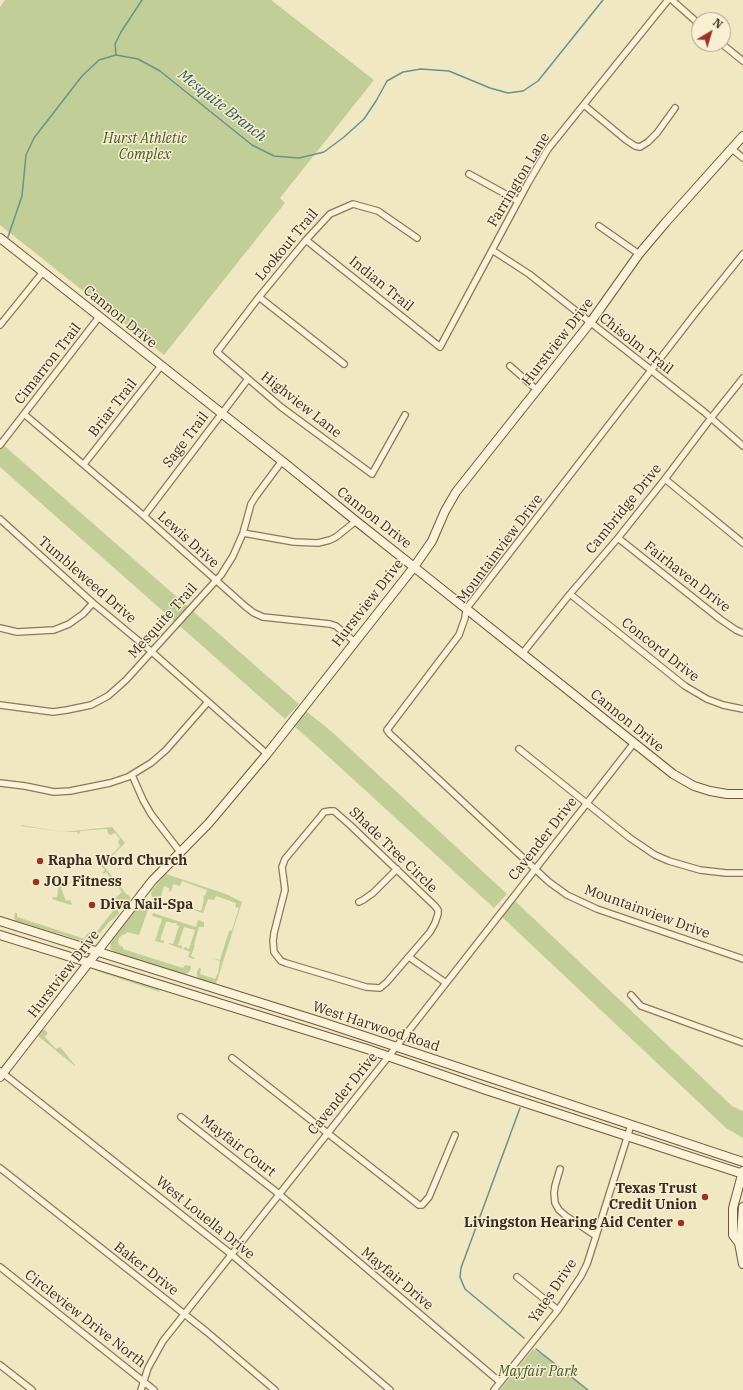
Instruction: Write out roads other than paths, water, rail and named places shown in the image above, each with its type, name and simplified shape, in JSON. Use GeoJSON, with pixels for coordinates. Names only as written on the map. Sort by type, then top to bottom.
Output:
{"type":"FeatureCollection","features":[{"type":"Feature","properties":{"kind":"street","name":"Farrington Lane"},"geometry":{"type":"LineString","coordinates":[[440,347],[518,201],[548,149],[668,0]]}},
{"type":"Feature","properties":{"kind":"street"},"geometry":{"type":"LineString","coordinates":[[672,0],[691,17]]}},
{"type":"Feature","properties":{"kind":"street"},"geometry":{"type":"LineString","coordinates":[[731,51],[743,61]]}},
{"type":"Feature","properties":{"kind":"street"},"geometry":{"type":"LineString","coordinates":[[584,105],[626,140],[635,146],[640,147],[648,142],[657,133],[675,108]]}},
{"type":"Feature","properties":{"kind":"street","name":"Hurstview Drive"},"geometry":{"type":"LineString","coordinates":[[1,1074],[152,882],[209,823],[267,754],[414,567],[436,534],[449,503],[590,323],[639,254],[743,136]]}},
{"type":"Feature","properties":{"kind":"street"},"geometry":{"type":"LineString","coordinates":[[732,149],[743,158]]}},
{"type":"Feature","properties":{"kind":"street"},"geometry":{"type":"LineString","coordinates":[[469,174],[518,201]]}},
{"type":"Feature","properties":{"kind":"street","name":"Lookout Trail"},"geometry":{"type":"LineString","coordinates":[[217,352],[306,240],[330,214],[353,204],[378,211],[417,238]]}},
{"type":"Feature","properties":{"kind":"street"},"geometry":{"type":"LineString","coordinates":[[599,226],[639,254]]}},
{"type":"Feature","properties":{"kind":"street","name":"Cannon Drive"},"geometry":{"type":"LineString","coordinates":[[0,238],[282,461],[672,774],[694,786],[710,791],[727,794],[743,794]]}},
{"type":"Feature","properties":{"kind":"street","name":"Indian Trail"},"geometry":{"type":"LineString","coordinates":[[306,240],[440,347]]}},
{"type":"Feature","properties":{"kind":"street","name":"Chisolm Trail"},"geometry":{"type":"LineString","coordinates":[[492,250],[529,274],[652,371],[743,446]]}},
{"type":"Feature","properties":{"kind":"street","name":"Mountainview Drive"},"geometry":{"type":"LineString","coordinates":[[743,254],[466,610],[466,618],[459,636],[387,730],[549,882],[576,900],[743,959]]}},
{"type":"Feature","properties":{"kind":"street"},"geometry":{"type":"LineString","coordinates":[[0,325],[43,272]]}},
{"type":"Feature","properties":{"kind":"street"},"geometry":{"type":"LineString","coordinates":[[260,297],[344,364]]}},
{"type":"Feature","properties":{"kind":"street","name":"Cimarron Trail"},"geometry":{"type":"LineString","coordinates":[[0,445],[99,317]]}},
{"type":"Feature","properties":{"kind":"street","name":"Highview Lane"},"geometry":{"type":"LineString","coordinates":[[217,352],[281,407],[372,474],[405,415]]}},
{"type":"Feature","properties":{"kind":"street","name":"Briar Trail"},"geometry":{"type":"LineString","coordinates":[[84,464],[161,366]]}},
{"type":"Feature","properties":{"kind":"street"},"geometry":{"type":"LineString","coordinates":[[510,366],[537,390]]}},
{"type":"Feature","properties":{"kind":"street","name":"Cambridge Drive"},"geometry":{"type":"LineString","coordinates":[[522,654],[570,594],[618,538],[665,479],[710,418],[743,378]]}},
{"type":"Feature","properties":{"kind":"street","name":"Sage Trail"},"geometry":{"type":"LineString","coordinates":[[144,516],[248,379]]}},
{"type":"Feature","properties":{"kind":"street","name":"Lewis Drive"},"geometry":{"type":"LineString","coordinates":[[24,414],[144,516],[246,607],[262,617],[330,624],[336,626],[355,642]]}},
{"type":"Feature","properties":{"kind":"street","name":"Mesquite Trail"},"geometry":{"type":"LineString","coordinates":[[0,704],[53,712],[91,705],[108,696],[126,680],[221,575],[233,556],[243,533],[251,504],[282,461]]}},
{"type":"Feature","properties":{"kind":"street"},"geometry":{"type":"LineString","coordinates":[[665,479],[743,542]]}},
{"type":"Feature","properties":{"kind":"street","name":"Tumbleweed Drive"},"geometry":{"type":"LineString","coordinates":[[0,519],[93,603],[152,652],[267,754]]}},
{"type":"Feature","properties":{"kind":"street"},"geometry":{"type":"LineString","coordinates":[[243,533],[294,542],[318,543],[336,537],[356,521]]}},
{"type":"Feature","properties":{"kind":"street","name":"Fairhaven Drive"},"geometry":{"type":"LineString","coordinates":[[618,538],[720,619],[743,633]]}},
{"type":"Feature","properties":{"kind":"street","name":"Concord Drive"},"geometry":{"type":"LineString","coordinates":[[570,594],[685,686],[707,699],[743,709]]}},
{"type":"Feature","properties":{"kind":"street"},"geometry":{"type":"LineString","coordinates":[[0,628],[17,632],[54,630],[70,624],[83,614],[93,603]]}},
{"type":"Feature","properties":{"kind":"street"},"geometry":{"type":"LineString","coordinates":[[0,783],[54,792],[70,791],[110,783],[132,775],[151,763],[166,750],[208,702]]}},
{"type":"Feature","properties":{"kind":"street","name":"Cavender Drive"},"geometry":{"type":"LineString","coordinates":[[141,1390],[143,1381],[157,1350],[184,1314],[396,1047],[634,743]]}},
{"type":"Feature","properties":{"kind":"street"},"geometry":{"type":"LineString","coordinates":[[519,749],[644,848],[662,858],[700,870],[743,873]]}},
{"type":"Feature","properties":{"kind":"street"},"geometry":{"type":"LineString","coordinates":[[132,775],[151,814],[181,853]]}},
{"type":"Feature","properties":{"kind":"street","name":"Shade Tree Circle"},"geometry":{"type":"LineString","coordinates":[[330,810],[334,811],[397,869],[435,906],[438,910],[438,914],[430,932],[387,982],[377,988],[366,987],[286,963],[281,961],[276,956],[273,947],[274,933],[285,890],[282,867],[285,859],[324,812],[330,810]]}},
{"type":"Feature","properties":{"kind":"street"},"geometry":{"type":"LineString","coordinates":[[359,902],[373,894],[397,869]]}},
{"type":"Feature","properties":{"kind":"street","name":"West Harwood Road"},"geometry":{"type":"LineString","coordinates":[[0,921],[322,1022],[743,1162]]}},
{"type":"Feature","properties":{"kind":"street","name":"West Harwood Road"},"geometry":{"type":"LineString","coordinates":[[0,935],[388,1056],[486,1090],[743,1173]]}},
{"type":"Feature","properties":{"kind":"street"},"geometry":{"type":"LineString","coordinates":[[409,957],[446,983]]}},
{"type":"Feature","properties":{"kind":"street"},"geometry":{"type":"LineString","coordinates":[[631,995],[640,1006],[743,1043]]}},
{"type":"Feature","properties":{"kind":"street"},"geometry":{"type":"LineString","coordinates":[[232,1058],[419,1205],[422,1205],[429,1197],[455,1135]]}},
{"type":"Feature","properties":{"kind":"street","name":"West Louella Drive"},"geometry":{"type":"LineString","coordinates":[[1,1074],[231,1254],[390,1390]]}},
{"type":"Feature","properties":{"kind":"street","name":"Mayfair Court"},"geometry":{"type":"LineString","coordinates":[[181,1118],[279,1194]]}},
{"type":"Feature","properties":{"kind":"street","name":"Yates Drive"},"geometry":{"type":"LineString","coordinates":[[494,1390],[558,1310],[581,1276],[596,1236],[631,1125]]}},
{"type":"Feature","properties":{"kind":"street","name":"Baker Drive"},"geometry":{"type":"LineString","coordinates":[[0,1168],[184,1314],[274,1390]]}},
{"type":"Feature","properties":{"kind":"street"},"geometry":{"type":"LineString","coordinates":[[560,1169],[555,1186],[555,1203],[559,1210],[566,1216],[596,1236]]}},
{"type":"Feature","properties":{"kind":"street"},"geometry":{"type":"LineString","coordinates":[[739,1243],[733,1235],[733,1211],[736,1193],[743,1173]]}},
{"type":"Feature","properties":{"kind":"street","name":"Mayfair Drive"},"geometry":{"type":"LineString","coordinates":[[279,1194],[500,1382]]}},
{"type":"Feature","properties":{"kind":"street"},"geometry":{"type":"LineString","coordinates":[[743,1207],[739,1243],[743,1264]]}},
{"type":"Feature","properties":{"kind":"street","name":"Circleview Drive North"},"geometry":{"type":"LineString","coordinates":[[0,1267],[154,1390]]}},
{"type":"Feature","properties":{"kind":"street"},"geometry":{"type":"LineString","coordinates":[[517,1277],[558,1310]]}},
{"type":"Feature","properties":{"kind":"street"},"geometry":{"type":"LineString","coordinates":[[0,1365],[32,1390]]}},
{"type":"Feature","properties":{"kind":"waterway"},"geometry":{"type":"LineString","coordinates":[[116,55],[115,44],[142,0]]}},
{"type":"Feature","properties":{"kind":"waterway","name":"Mesquite Branch"},"geometry":{"type":"LineString","coordinates":[[8,237],[22,196],[26,155],[34,138],[82,76],[99,60],[116,55],[138,59],[160,71],[252,145],[274,156],[299,158],[324,152],[344,137],[364,119],[387,81],[403,72],[421,69],[449,71],[490,88],[508,93],[523,91],[538,81],[603,0]]}},
{"type":"Feature","properties":{"kind":"waterway"},"geometry":{"type":"LineString","coordinates":[[520,1108],[461,1268],[460,1277],[465,1289],[524,1338]]}},
{"type":"Feature","properties":{"kind":"waterway"},"geometry":{"type":"LineString","coordinates":[[536,1349],[588,1390]]}},
{"type":"Feature","properties":{"kind":"place","name":"Rapha Word Church"},"geometry":{"type":"Point","coordinates":[40,861]}},
{"type":"Feature","properties":{"kind":"place","name":"JOJ Fitness"},"geometry":{"type":"Point","coordinates":[36,882]}},
{"type":"Feature","properties":{"kind":"place","name":"Diva Nail-Spa"},"geometry":{"type":"Point","coordinates":[92,905]}},
{"type":"Feature","properties":{"kind":"place","name":"Texas Trust Credit Union"},"geometry":{"type":"Point","coordinates":[705,1197]}},
{"type":"Feature","properties":{"kind":"place","name":"Livingston Hearing Aid Center"},"geometry":{"type":"Point","coordinates":[681,1223]}},
{"type":"Feature","properties":{"kind":"park label","name":"Hurst Athletic Complex"},"geometry":{"type":"Point","coordinates":[145,148]}},
{"type":"Feature","properties":{"kind":"park label","name":"Mayfair Park"},"geometry":{"type":"Point","coordinates":[538,1372]}}]}
